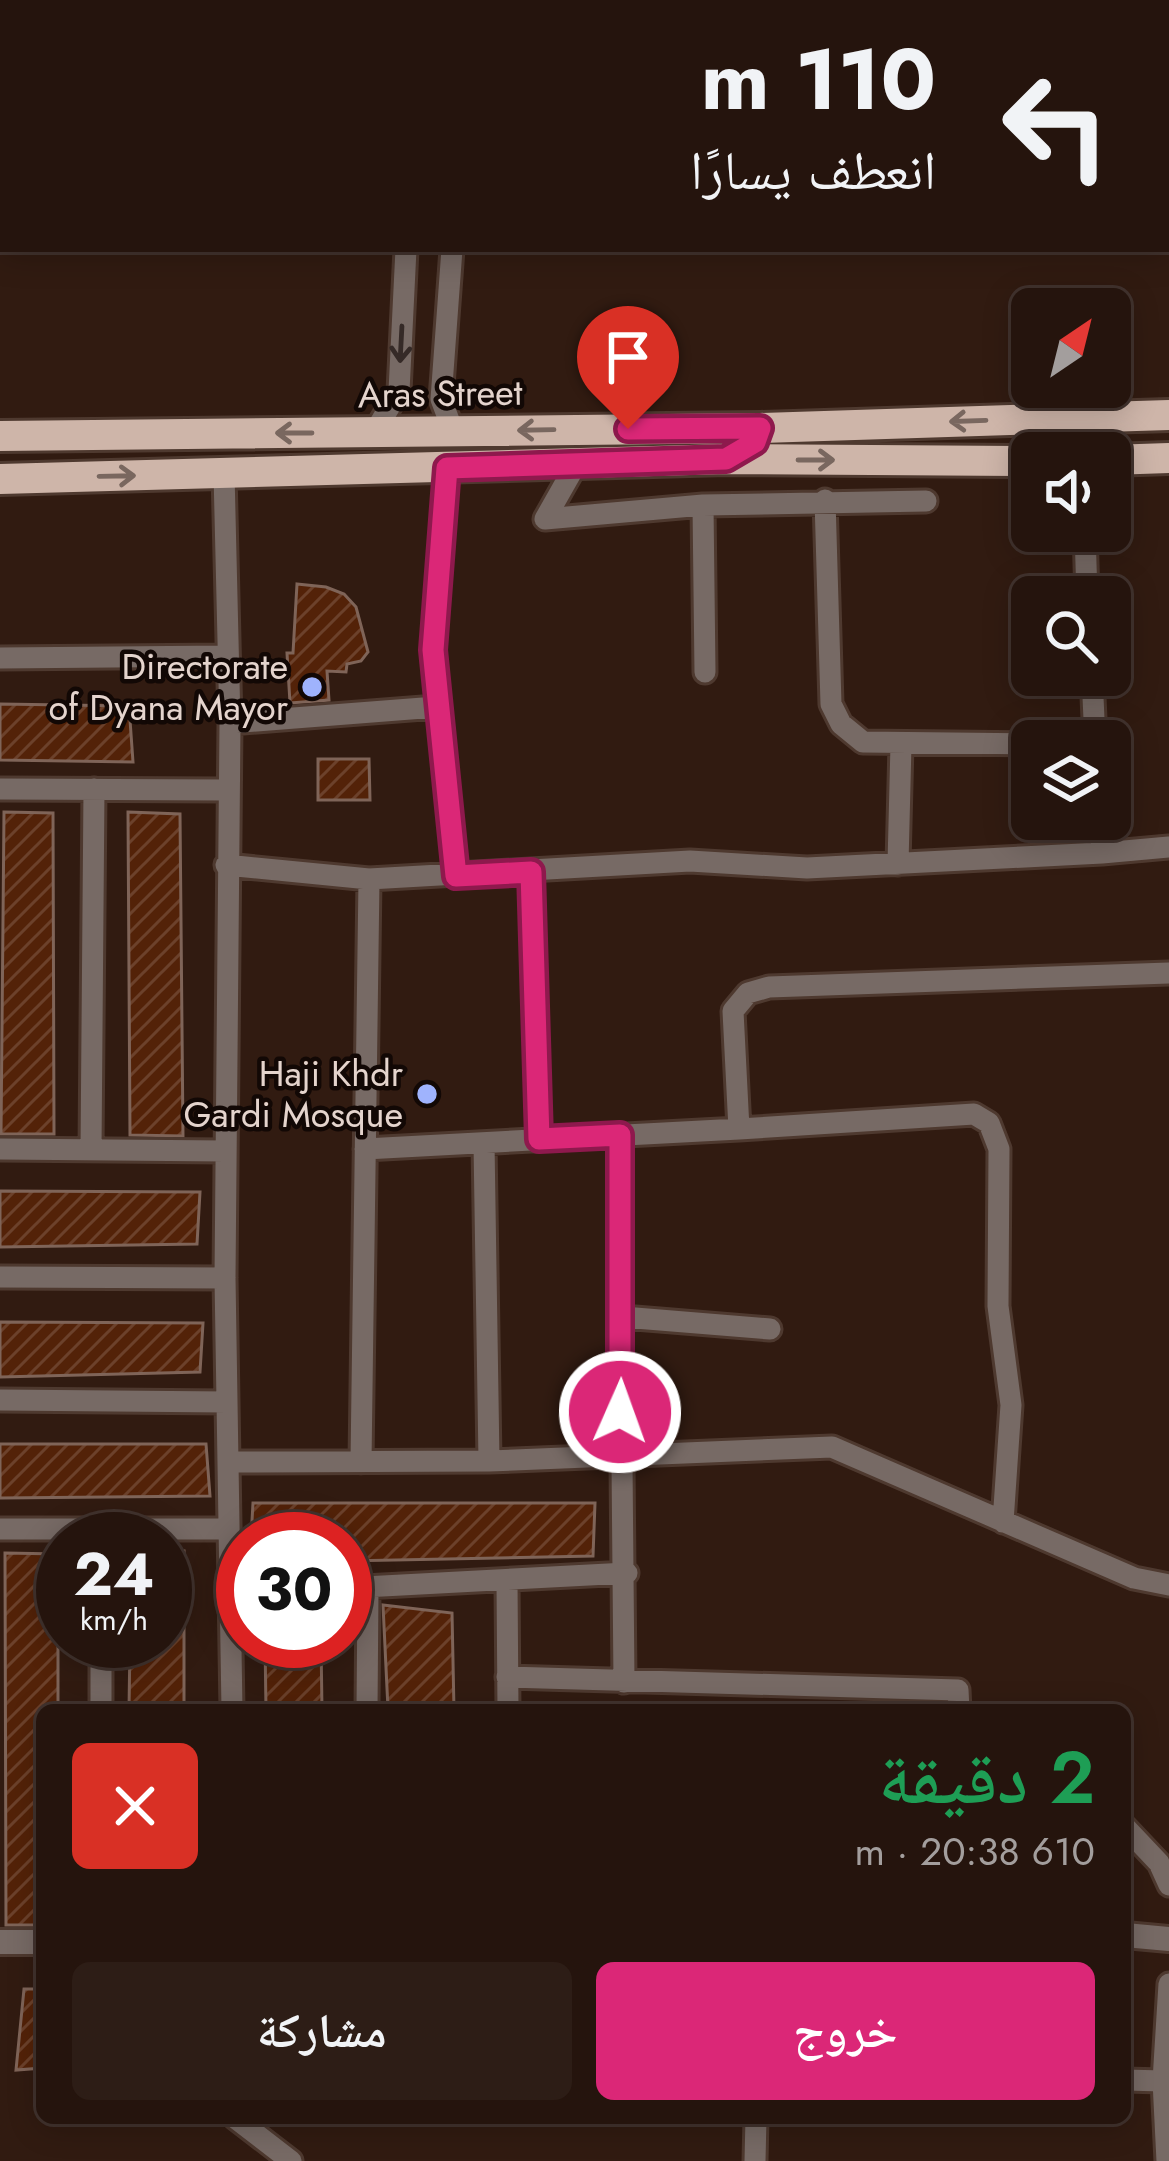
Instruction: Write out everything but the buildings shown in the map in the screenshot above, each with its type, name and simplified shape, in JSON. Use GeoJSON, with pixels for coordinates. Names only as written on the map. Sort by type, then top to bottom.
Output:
{"type":"FeatureCollection","features":[{"type":"Feature","properties":{"kind":"main road","name":"Aras Street"},"geometry":{"type":"LineString","coordinates":[[0,436],[760,428],[1169,415]]}},
{"type":"Feature","properties":{"kind":"main road"},"geometry":{"type":"LineString","coordinates":[[726,459],[755,442],[760,428]]}},
{"type":"Feature","properties":{"kind":"main road"},"geometry":{"type":"LineString","coordinates":[[1131,459],[1169,458]]}},
{"type":"Feature","properties":{"kind":"main road","name":"Aras Street"},"geometry":{"type":"LineString","coordinates":[[0,479],[726,459],[1011,461]]}},
{"type":"Feature","properties":{"kind":"street"},"geometry":{"type":"LineString","coordinates":[[374,433],[399,391],[406,252]]}},
{"type":"Feature","properties":{"kind":"street"},"geometry":{"type":"LineString","coordinates":[[452,252],[441,399],[453,431]]}},
{"type":"Feature","properties":{"kind":"street"},"geometry":{"type":"LineString","coordinates":[[575,466],[544,519],[703,505],[926,501]]}},
{"type":"Feature","properties":{"kind":"street"},"geometry":{"type":"LineString","coordinates":[[447,468],[433,650],[456,876]]}},
{"type":"Feature","properties":{"kind":"street"},"geometry":{"type":"LineString","coordinates":[[224,473],[230,723],[225,1151],[229,1512]]}},
{"type":"Feature","properties":{"kind":"street"},"geometry":{"type":"LineString","coordinates":[[825,500],[831,704],[841,724],[863,742],[1011,744]]}},
{"type":"Feature","properties":{"kind":"street"},"geometry":{"type":"LineString","coordinates":[[703,505],[705,672]]}},
{"type":"Feature","properties":{"kind":"street"},"geometry":{"type":"LineString","coordinates":[[0,658],[226,656]]}},
{"type":"Feature","properties":{"kind":"street"},"geometry":{"type":"LineString","coordinates":[[230,723],[436,707]]}},
{"type":"Feature","properties":{"kind":"street"},"geometry":{"type":"LineString","coordinates":[[898,864],[901,744]]}},
{"type":"Feature","properties":{"kind":"street"},"geometry":{"type":"LineString","coordinates":[[0,789],[226,790]]}},
{"type":"Feature","properties":{"kind":"street"},"geometry":{"type":"LineString","coordinates":[[91,1150],[94,789]]}},
{"type":"Feature","properties":{"kind":"street"},"geometry":{"type":"LineString","coordinates":[[1101,840],[1102,854]]}},
{"type":"Feature","properties":{"kind":"street"},"geometry":{"type":"LineString","coordinates":[[226,865],[369,879],[690,861],[808,868],[1169,848]]}},
{"type":"Feature","properties":{"kind":"street"},"geometry":{"type":"LineString","coordinates":[[531,872],[539,1139]]}},
{"type":"Feature","properties":{"kind":"street"},"geometry":{"type":"LineString","coordinates":[[361,1462],[369,879]]}},
{"type":"Feature","properties":{"kind":"street"},"geometry":{"type":"LineString","coordinates":[[739,1129],[733,1012],[748,993],[769,987],[1169,974]]}},
{"type":"Feature","properties":{"kind":"street"},"geometry":{"type":"LineString","coordinates":[[365,1149],[974,1114],[989,1123],[1000,1149],[998,1306],[1011,1405],[1003,1522]]}},
{"type":"Feature","properties":{"kind":"street"},"geometry":{"type":"LineString","coordinates":[[620,1135],[623,1317],[618,1456],[627,1573],[624,1682]]}},
{"type":"Feature","properties":{"kind":"street"},"geometry":{"type":"LineString","coordinates":[[484,1143],[489,1461]]}},
{"type":"Feature","properties":{"kind":"street"},"geometry":{"type":"LineString","coordinates":[[0,1149],[225,1151]]}},
{"type":"Feature","properties":{"kind":"street"},"geometry":{"type":"LineString","coordinates":[[0,1277],[225,1278]]}},
{"type":"Feature","properties":{"kind":"street"},"geometry":{"type":"LineString","coordinates":[[623,1317],[770,1329]]}},
{"type":"Feature","properties":{"kind":"street"},"geometry":{"type":"LineString","coordinates":[[0,1400],[227,1402]]}},
{"type":"Feature","properties":{"kind":"street"},"geometry":{"type":"LineString","coordinates":[[228,1462],[489,1461],[832,1447],[1134,1578],[1169,1585]]}},
{"type":"Feature","properties":{"kind":"street"},"geometry":{"type":"LineString","coordinates":[[0,1529],[36,1531]]}},
{"type":"Feature","properties":{"kind":"street"},"geometry":{"type":"LineString","coordinates":[[372,1589],[627,1573]]}},
{"type":"Feature","properties":{"kind":"street"},"geometry":{"type":"LineString","coordinates":[[507,1582],[508,1704]]}},
{"type":"Feature","properties":{"kind":"street"},"geometry":{"type":"LineString","coordinates":[[100,1704],[101,1668]]}},
{"type":"Feature","properties":{"kind":"street"},"geometry":{"type":"LineString","coordinates":[[232,1704],[234,1668]]}},
{"type":"Feature","properties":{"kind":"street"},"geometry":{"type":"LineString","coordinates":[[368,1668],[368,1704]]}},
{"type":"Feature","properties":{"kind":"street"},"geometry":{"type":"LineString","coordinates":[[507,1677],[958,1690],[958,1704]]}},
{"type":"Feature","properties":{"kind":"street"},"geometry":{"type":"LineString","coordinates":[[1131,1833],[1159,1862],[1169,1885]]}},
{"type":"Feature","properties":{"kind":"street"},"geometry":{"type":"LineString","coordinates":[[1131,1936],[1169,1939]]}},
{"type":"Feature","properties":{"kind":"street"},"geometry":{"type":"LineString","coordinates":[[0,1942],[36,1942]]}},
{"type":"Feature","properties":{"kind":"street"},"geometry":{"type":"LineString","coordinates":[[1167,2161],[1163,2081],[1169,1984]]}},
{"type":"Feature","properties":{"kind":"street"},"geometry":{"type":"LineString","coordinates":[[1131,2080],[1163,2081]]}},
{"type":"Feature","properties":{"kind":"street"},"geometry":{"type":"LineString","coordinates":[[243,2124],[290,2161]]}},
{"type":"Feature","properties":{"kind":"street"},"geometry":{"type":"LineString","coordinates":[[755,2161],[756,2124]]}},
{"type":"Feature","properties":{"kind":"place","name":"Directorate of Dyana Mayor"},"geometry":{"type":"Point","coordinates":[312,687]}},
{"type":"Feature","properties":{"kind":"place","name":"Haji Khdr Gardi Mosque"},"geometry":{"type":"Point","coordinates":[427,1094]}},
{"type":"Feature","properties":{"kind":"route"},"geometry":{"type":"LineString","coordinates":[[620,1412],[620,1135],[539,1139],[531,872],[456,876],[433,650],[446,528],[447,468],[726,459],[748,449],[760,428],[628,429]]}}]}
